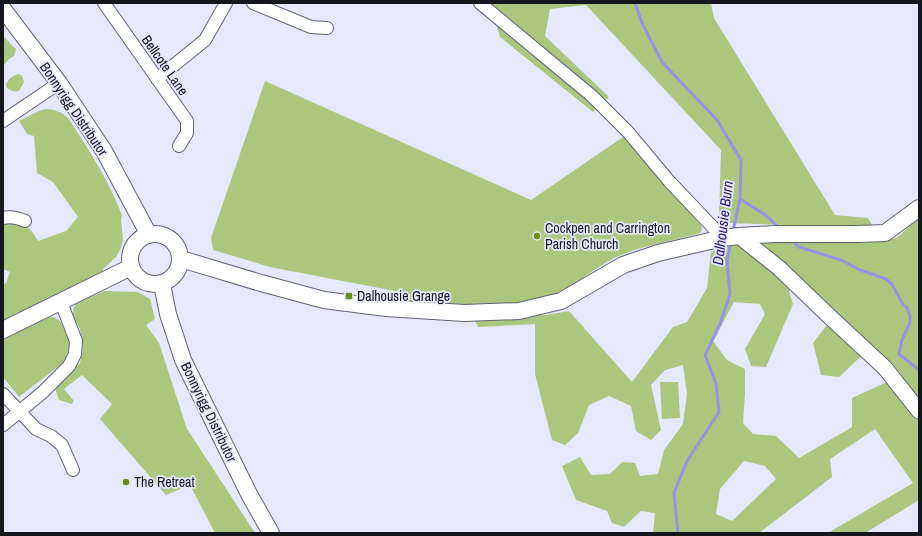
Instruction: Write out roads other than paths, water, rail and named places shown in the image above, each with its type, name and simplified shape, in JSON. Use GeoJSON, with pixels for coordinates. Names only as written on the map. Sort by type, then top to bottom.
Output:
{"type":"FeatureCollection","features":[{"type":"Feature","properties":{"kind":"main road","name":"Bonnyrigg Distributor"},"geometry":{"type":"LineString","coordinates":[[3,9],[59,83],[104,151],[149,235]]}},
{"type":"Feature","properties":{"kind":"main road"},"geometry":{"type":"LineString","coordinates":[[181,259],[261,284],[324,300],[386,308],[464,313],[519,311],[561,301],[623,264],[658,253],[723,238],[739,236],[786,234],[858,234],[885,232],[919,208]]}},
{"type":"Feature","properties":{"kind":"main road"},"geometry":{"type":"LineString","coordinates":[[149,235],[164,235],[171,239],[180,251],[181,259],[179,270],[172,279],[162,284],[154,285],[142,281],[134,274],[131,267],[130,258],[133,247],[137,241],[149,235]]}},
{"type":"Feature","properties":{"kind":"main road"},"geometry":{"type":"LineString","coordinates":[[3,330],[131,267]]}},
{"type":"Feature","properties":{"kind":"main road","name":"Bonnyrigg Distributor"},"geometry":{"type":"LineString","coordinates":[[162,284],[168,314],[183,360],[249,494],[271,533]]}},
{"type":"Feature","properties":{"kind":"street","name":"Bellcote Lane"},"geometry":{"type":"LineString","coordinates":[[104,3],[187,121],[187,133],[179,146]]}},
{"type":"Feature","properties":{"kind":"street"},"geometry":{"type":"LineString","coordinates":[[157,79],[205,40],[226,3]]}},
{"type":"Feature","properties":{"kind":"street"},"geometry":{"type":"LineString","coordinates":[[253,3],[311,27],[327,28]]}},
{"type":"Feature","properties":{"kind":"street"},"geometry":{"type":"LineString","coordinates":[[480,3],[592,96],[628,132],[669,181],[723,238]]}},
{"type":"Feature","properties":{"kind":"street"},"geometry":{"type":"LineString","coordinates":[[3,121],[59,83]]}},
{"type":"Feature","properties":{"kind":"street"},"geometry":{"type":"LineString","coordinates":[[3,218],[17,218],[25,221]]}},
{"type":"Feature","properties":{"kind":"street"},"geometry":{"type":"LineString","coordinates":[[739,236],[779,268],[885,368],[919,411]]}},
{"type":"Feature","properties":{"kind":"street"},"geometry":{"type":"LineString","coordinates":[[3,425],[43,392],[69,366],[75,354],[76,341],[61,302]]}},
{"type":"Feature","properties":{"kind":"street"},"geometry":{"type":"LineString","coordinates":[[3,394],[36,429],[51,436],[62,445],[74,470]]}},
{"type":"Feature","properties":{"kind":"waterway","name":"Dalhousie Burn"},"geometry":{"type":"LineString","coordinates":[[635,3],[642,23],[662,62],[717,120],[741,160],[740,199],[733,231]]}},
{"type":"Feature","properties":{"kind":"waterway"},"geometry":{"type":"LineString","coordinates":[[740,199],[767,216],[779,228]]}},
{"type":"Feature","properties":{"kind":"waterway"},"geometry":{"type":"LineString","coordinates":[[792,240],[799,247],[841,260],[860,270],[886,279],[892,284],[902,303],[907,308],[910,316],[910,323],[902,340],[899,354],[919,370]]}},
{"type":"Feature","properties":{"kind":"waterway","name":"Dalhousie Burn"},"geometry":{"type":"LineString","coordinates":[[678,533],[674,493],[687,461],[719,412],[716,384],[705,355],[720,324],[730,294],[727,260],[731,242]]}},
{"type":"Feature","properties":{"kind":"place","name":"Cockpen and Carrington Parish Church"},"geometry":{"type":"Point","coordinates":[537,236]}},
{"type":"Feature","properties":{"kind":"place","name":"Dalhousie Grange"},"geometry":{"type":"Point","coordinates":[349,296]}},
{"type":"Feature","properties":{"kind":"place","name":"The Retreat"},"geometry":{"type":"Point","coordinates":[126,482]}}]}
